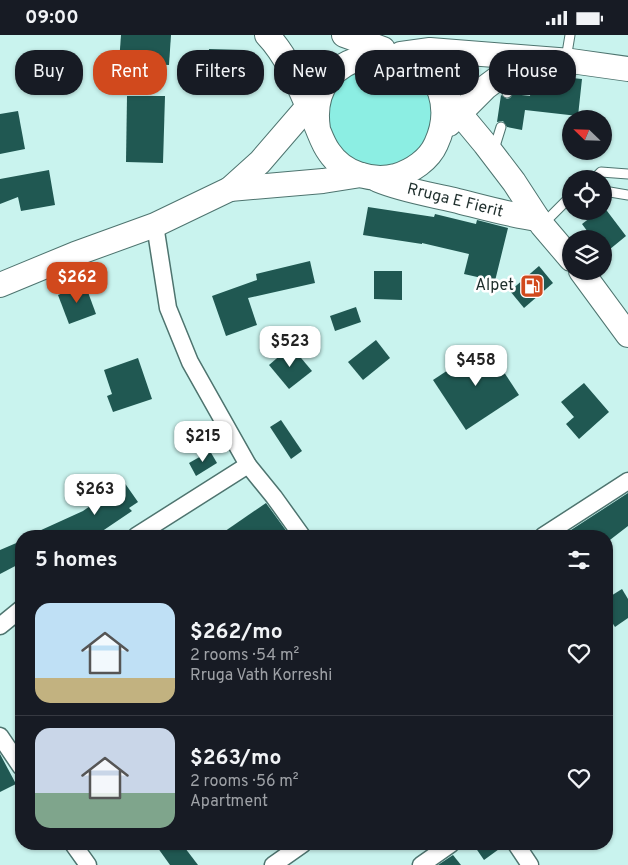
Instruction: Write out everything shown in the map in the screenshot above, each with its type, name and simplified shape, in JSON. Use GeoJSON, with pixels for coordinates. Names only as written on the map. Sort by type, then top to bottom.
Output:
{"type":"FeatureCollection","features":[{"type":"Feature","properties":{"kind":"main road"},"geometry":{"type":"LineString","coordinates":[[267,35],[278,50]]}},
{"type":"Feature","properties":{"kind":"main road"},"geometry":{"type":"LineString","coordinates":[[344,35],[388,50]]}},
{"type":"Feature","properties":{"kind":"main road"},"geometry":{"type":"LineString","coordinates":[[0,285],[155,225],[230,189],[260,162],[314,100],[332,72],[355,55]]}},
{"type":"Feature","properties":{"kind":"main road"},"geometry":{"type":"LineString","coordinates":[[576,62],[628,69]]}},
{"type":"Feature","properties":{"kind":"main road"},"geometry":{"type":"LineString","coordinates":[[440,135],[459,113],[489,91]]}},
{"type":"Feature","properties":{"kind":"main road"},"geometry":{"type":"LineString","coordinates":[[279,140],[290,117],[294,95]]}},
{"type":"Feature","properties":{"kind":"main road"},"geometry":{"type":"LineString","coordinates":[[310,95],[314,100],[318,129],[329,153],[338,163],[349,170],[368,177]]}},
{"type":"Feature","properties":{"kind":"main road"},"geometry":{"type":"LineString","coordinates":[[230,189],[395,176],[414,168],[434,148],[440,135],[444,114],[440,95]]}},
{"type":"Feature","properties":{"kind":"main road","name":"Rruga E Fierit"},"geometry":{"type":"LineString","coordinates":[[444,95],[514,182],[540,222],[562,248]]}},
{"type":"Feature","properties":{"kind":"main road"},"geometry":{"type":"LineString","coordinates":[[487,147],[482,133],[484,113],[489,95]]}},
{"type":"Feature","properties":{"kind":"main road","name":"Rruga E Fierit"},"geometry":{"type":"LineString","coordinates":[[368,177],[405,189],[540,222]]}},
{"type":"Feature","properties":{"kind":"main road"},"geometry":{"type":"LineString","coordinates":[[588,280],[628,335]]}},
{"type":"Feature","properties":{"kind":"street"},"geometry":{"type":"LineString","coordinates":[[155,225],[168,308],[190,362],[248,465],[298,530]]}},
{"type":"Feature","properties":{"kind":"street"},"geometry":{"type":"LineString","coordinates":[[145,530],[248,465]]}},
{"type":"Feature","properties":{"kind":"street"},"geometry":{"type":"LineString","coordinates":[[551,530],[628,481]]}},
{"type":"Feature","properties":{"kind":"street"},"geometry":{"type":"LineString","coordinates":[[0,626],[15,614]]}},
{"type":"Feature","properties":{"kind":"street"},"geometry":{"type":"LineString","coordinates":[[0,736],[15,748]]}},
{"type":"Feature","properties":{"kind":"street"},"geometry":{"type":"LineString","coordinates":[[78,850],[88,865]]}},
{"type":"Feature","properties":{"kind":"street"},"geometry":{"type":"LineString","coordinates":[[273,865],[294,850]]}},
{"type":"Feature","properties":{"kind":"street"},"geometry":{"type":"LineString","coordinates":[[421,865],[442,850]]}},
{"type":"Feature","properties":{"kind":"street"},"geometry":{"type":"LineString","coordinates":[[520,850],[530,865]]}},
{"type":"Feature","properties":{"kind":"lane"},"geometry":{"type":"LineString","coordinates":[[568,50],[570,35]]}},
{"type":"Feature","properties":{"kind":"lane"},"geometry":{"type":"LineString","coordinates":[[487,147],[496,143],[501,127]]}},
{"type":"Feature","properties":{"kind":"lane"},"geometry":{"type":"LineString","coordinates":[[612,173],[628,174]]}},
{"type":"Feature","properties":{"kind":"lane"},"geometry":{"type":"LineString","coordinates":[[612,192],[628,195]]}},
{"type":"Feature","properties":{"kind":"lane"},"geometry":{"type":"LineString","coordinates":[[540,222],[562,204]]}},
{"type":"Feature","properties":{"kind":"shaded area"},"geometry":{"type":"Polygon","coordinates":[[[355,71],[355,95],[428,95],[432,119],[426,138],[415,152],[400,162],[384,166],[367,165],[352,159],[339,147],[329,127],[330,107],[332,95],[345,95],[345,77],[355,71]]]}},
{"type":"Feature","properties":{"kind":"building"},"geometry":{"type":"Polygon","coordinates":[[[121,35],[171,35],[169,65],[167,65],[167,50],[120,50],[121,35]]]}},
{"type":"Feature","properties":{"kind":"building"},"geometry":{"type":"Polygon","coordinates":[[[209,49],[244,50],[209,50],[209,49]]]}},
{"type":"Feature","properties":{"kind":"building"},"geometry":{"type":"Polygon","coordinates":[[[576,78],[582,79],[579,110],[562,110],[562,114],[525,110],[522,130],[507,127],[503,121],[497,122],[501,95],[507,99],[512,95],[576,95],[576,78]]]}},
{"type":"Feature","properties":{"kind":"building"},"geometry":{"type":"Polygon","coordinates":[[[127,96],[165,96],[163,163],[126,162],[127,96]]]}},
{"type":"Feature","properties":{"kind":"building"},"geometry":{"type":"Polygon","coordinates":[[[18,111],[25,149],[0,154],[0,114],[18,111]]]}},
{"type":"Feature","properties":{"kind":"building"},"geometry":{"type":"Polygon","coordinates":[[[49,170],[55,205],[21,211],[18,197],[0,204],[0,179],[49,170]]]}},
{"type":"Feature","properties":{"kind":"building"},"geometry":{"type":"Polygon","coordinates":[[[368,207],[434,217],[435,214],[476,224],[477,220],[508,228],[495,281],[464,274],[469,254],[422,243],[363,235],[368,207]]]}},
{"type":"Feature","properties":{"kind":"building"},"geometry":{"type":"Polygon","coordinates":[[[612,218],[626,236],[612,247],[612,230],[586,230],[582,224],[587,220],[612,220],[612,218]]]}},
{"type":"Feature","properties":{"kind":"building"},"geometry":{"type":"Polygon","coordinates":[[[310,261],[315,283],[248,298],[257,325],[226,336],[212,296],[257,280],[256,274],[310,261]]]}},
{"type":"Feature","properties":{"kind":"building","name":"Alpet"},"geometry":{"type":"Polygon","coordinates":[[[539,266],[553,283],[524,308],[510,291],[539,266]]]}},
{"type":"Feature","properties":{"kind":"building"},"geometry":{"type":"Polygon","coordinates":[[[374,271],[402,271],[402,300],[374,299],[374,271]]]}},
{"type":"Feature","properties":{"kind":"building"},"geometry":{"type":"Polygon","coordinates":[[[85,284],[96,314],[69,324],[58,295],[85,284]]]}},
{"type":"Feature","properties":{"kind":"building"},"geometry":{"type":"Polygon","coordinates":[[[356,307],[361,322],[335,331],[330,316],[356,307]]]}},
{"type":"Feature","properties":{"kind":"building"},"geometry":{"type":"Polygon","coordinates":[[[376,340],[390,358],[363,380],[348,362],[376,340]]]}},
{"type":"Feature","properties":{"kind":"building"},"geometry":{"type":"Polygon","coordinates":[[[486,345],[519,395],[466,430],[433,380],[486,345]]]}},
{"type":"Feature","properties":{"kind":"building"},"geometry":{"type":"Polygon","coordinates":[[[291,346],[312,371],[289,389],[269,365],[291,346]]]}},
{"type":"Feature","properties":{"kind":"building"},"geometry":{"type":"Polygon","coordinates":[[[138,358],[152,399],[113,412],[107,396],[112,394],[104,370],[138,358]]]}},
{"type":"Feature","properties":{"kind":"building"},"geometry":{"type":"Polygon","coordinates":[[[584,383],[609,412],[579,439],[566,424],[574,417],[561,402],[584,383]]]}},
{"type":"Feature","properties":{"kind":"building"},"geometry":{"type":"Polygon","coordinates":[[[281,420],[302,451],[291,459],[270,427],[281,420]]]}},
{"type":"Feature","properties":{"kind":"building"},"geometry":{"type":"Polygon","coordinates":[[[210,451],[217,463],[196,476],[189,463],[210,451]]]}},
{"type":"Feature","properties":{"kind":"building"},"geometry":{"type":"Polygon","coordinates":[[[124,482],[138,502],[129,508],[132,511],[104,530],[41,530],[83,511],[124,482]]]}},
{"type":"Feature","properties":{"kind":"building"},"geometry":{"type":"Polygon","coordinates":[[[628,493],[628,526],[613,538],[613,530],[571,530],[628,493]]]}},
{"type":"Feature","properties":{"kind":"building"},"geometry":{"type":"Polygon","coordinates":[[[266,503],[286,530],[227,530],[266,503]]]}},
{"type":"Feature","properties":{"kind":"building"},"geometry":{"type":"Polygon","coordinates":[[[15,544],[15,566],[0,574],[0,550],[15,544]]]}},
{"type":"Feature","properties":{"kind":"building"},"geometry":{"type":"Polygon","coordinates":[[[622,589],[628,599],[628,618],[615,627],[613,624],[613,595],[622,589]]]}},
{"type":"Feature","properties":{"kind":"building"},"geometry":{"type":"Polygon","coordinates":[[[0,754],[15,784],[0,792],[0,754]]]}},
{"type":"Feature","properties":{"kind":"building"},"geometry":{"type":"Polygon","coordinates":[[[159,850],[187,850],[198,865],[170,865],[159,850]]]}},
{"type":"Feature","properties":{"kind":"building"},"geometry":{"type":"Polygon","coordinates":[[[477,850],[498,850],[484,860],[477,850]]]}},
{"type":"Feature","properties":{"kind":"building"},"geometry":{"type":"Polygon","coordinates":[[[453,855],[461,865],[438,865],[453,855]]]}},
{"type":"Feature","properties":{"kind":"place","name":"Alpet"},"geometry":{"type":"Point","coordinates":[532,286]}}]}
